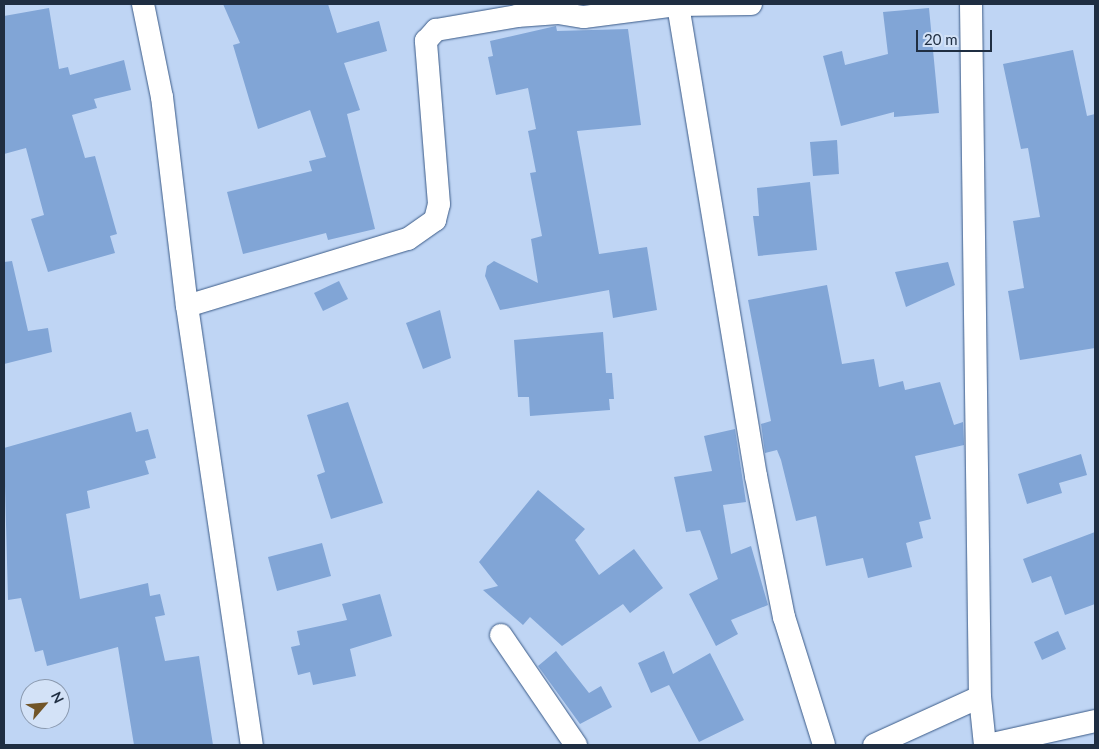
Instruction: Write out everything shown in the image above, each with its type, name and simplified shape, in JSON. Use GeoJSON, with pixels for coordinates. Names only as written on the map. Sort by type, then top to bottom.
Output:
{"type":"FeatureCollection","features":[{"type":"Feature","properties":{"kind":"street"},"geometry":{"type":"LineString","coordinates":[[143,4],[162,97],[187,306],[252,745]]}},
{"type":"Feature","properties":{"kind":"street"},"geometry":{"type":"LineString","coordinates":[[187,306],[408,239],[435,220],[439,204],[426,41],[436,30],[517,16],[558,13],[584,17],[678,5],[751,4]]}},
{"type":"Feature","properties":{"kind":"street"},"geometry":{"type":"LineString","coordinates":[[971,4],[980,697],[986,745],[1095,721]]}},
{"type":"Feature","properties":{"kind":"street"},"geometry":{"type":"LineString","coordinates":[[678,5],[756,476],[784,617],[824,745]]}},
{"type":"Feature","properties":{"kind":"street"},"geometry":{"type":"LineString","coordinates":[[501,635],[576,745]]}},
{"type":"Feature","properties":{"kind":"street"},"geometry":{"type":"LineString","coordinates":[[874,745],[980,697]]}},
{"type":"Feature","properties":{"kind":"building"},"geometry":{"type":"Polygon","coordinates":[[[223,4],[328,4],[337,33],[379,21],[387,51],[344,63],[360,110],[347,114],[375,229],[328,240],[326,233],[243,254],[227,192],[312,171],[309,161],[326,157],[310,110],[258,129],[233,45],[240,43],[223,4]]]}},
{"type":"Feature","properties":{"kind":"building"},"geometry":{"type":"Polygon","coordinates":[[[49,8],[59,69],[68,67],[70,75],[124,60],[131,90],[94,99],[97,108],[72,115],[85,158],[95,156],[117,234],[110,236],[115,253],[48,272],[31,219],[44,215],[26,148],[4,154],[4,16],[49,8]]]}},
{"type":"Feature","properties":{"kind":"building"},"geometry":{"type":"Polygon","coordinates":[[[929,8],[939,113],[894,117],[894,112],[841,126],[823,56],[842,51],[845,65],[888,54],[883,12],[929,8]]]}},
{"type":"Feature","properties":{"kind":"building"},"geometry":{"type":"Polygon","coordinates":[[[556,26],[557,31],[628,29],[641,125],[577,131],[599,254],[647,247],[657,310],[613,318],[609,290],[500,310],[485,276],[487,266],[494,261],[538,283],[531,239],[542,236],[530,173],[536,172],[528,131],[536,129],[528,88],[496,95],[488,57],[493,56],[490,41],[556,26]]]}},
{"type":"Feature","properties":{"kind":"building"},"geometry":{"type":"Polygon","coordinates":[[[1073,50],[1087,116],[1095,114],[1095,348],[1020,360],[1008,291],[1024,288],[1013,221],[1040,217],[1028,148],[1021,149],[1003,64],[1073,50]]]}},
{"type":"Feature","properties":{"kind":"building"},"geometry":{"type":"Polygon","coordinates":[[[837,140],[839,174],[813,176],[810,142],[837,140]]]}},
{"type":"Feature","properties":{"kind":"building"},"geometry":{"type":"Polygon","coordinates":[[[810,182],[817,250],[758,256],[753,216],[759,216],[757,188],[810,182]]]}},
{"type":"Feature","properties":{"kind":"building"},"geometry":{"type":"Polygon","coordinates":[[[12,261],[28,331],[48,328],[52,352],[4,364],[4,262],[12,261]]]}},
{"type":"Feature","properties":{"kind":"building"},"geometry":{"type":"Polygon","coordinates":[[[948,262],[955,285],[906,307],[895,272],[948,262]]]}},
{"type":"Feature","properties":{"kind":"building"},"geometry":{"type":"Polygon","coordinates":[[[339,281],[348,299],[323,311],[314,293],[339,281]]]}},
{"type":"Feature","properties":{"kind":"building"},"geometry":{"type":"Polygon","coordinates":[[[827,285],[842,364],[874,359],[879,387],[903,381],[905,390],[940,382],[954,425],[963,422],[964,445],[915,456],[931,519],[919,522],[923,538],[906,543],[912,567],[868,578],[863,558],[826,566],[816,516],[796,521],[777,450],[765,453],[761,424],[771,421],[748,300],[827,285]]]}},
{"type":"Feature","properties":{"kind":"building"},"geometry":{"type":"Polygon","coordinates":[[[440,310],[451,358],[423,369],[406,323],[440,310]]]}},
{"type":"Feature","properties":{"kind":"building"},"geometry":{"type":"Polygon","coordinates":[[[603,332],[606,373],[612,373],[614,399],[609,399],[610,410],[530,416],[529,397],[518,397],[514,340],[603,332]]]}},
{"type":"Feature","properties":{"kind":"building"},"geometry":{"type":"Polygon","coordinates":[[[348,402],[383,503],[331,519],[317,475],[325,472],[307,415],[348,402]]]}},
{"type":"Feature","properties":{"kind":"building"},"geometry":{"type":"Polygon","coordinates":[[[131,412],[136,432],[148,429],[156,458],[145,461],[149,474],[87,491],[90,508],[66,514],[80,599],[148,583],[150,596],[160,594],[165,615],[155,617],[165,661],[199,656],[213,745],[134,745],[118,647],[47,666],[43,650],[35,652],[21,598],[8,600],[4,448],[131,412]]]}},
{"type":"Feature","properties":{"kind":"building"},"geometry":{"type":"Polygon","coordinates":[[[735,429],[746,502],[723,505],[731,554],[751,546],[768,605],[731,620],[738,634],[716,646],[689,594],[718,579],[700,530],[686,532],[674,477],[712,471],[704,436],[735,429]]]}},
{"type":"Feature","properties":{"kind":"building"},"geometry":{"type":"Polygon","coordinates":[[[1081,454],[1087,475],[1059,483],[1062,493],[1027,504],[1018,474],[1081,454]]]}},
{"type":"Feature","properties":{"kind":"building"},"geometry":{"type":"Polygon","coordinates":[[[538,490],[585,529],[575,540],[599,575],[634,549],[663,588],[630,613],[623,604],[562,646],[530,617],[523,625],[483,590],[498,586],[479,562],[538,490]]]}},
{"type":"Feature","properties":{"kind":"building"},"geometry":{"type":"Polygon","coordinates":[[[1095,532],[1095,604],[1065,615],[1051,576],[1032,583],[1023,559],[1095,532]]]}},
{"type":"Feature","properties":{"kind":"building"},"geometry":{"type":"Polygon","coordinates":[[[322,543],[331,576],[277,591],[268,557],[322,543]]]}},
{"type":"Feature","properties":{"kind":"building"},"geometry":{"type":"Polygon","coordinates":[[[380,594],[392,636],[350,649],[356,676],[313,685],[310,672],[298,675],[291,647],[300,645],[297,631],[347,620],[342,604],[380,594]]]}},
{"type":"Feature","properties":{"kind":"building"},"geometry":{"type":"Polygon","coordinates":[[[1058,631],[1066,649],[1042,660],[1034,642],[1058,631]]]}},
{"type":"Feature","properties":{"kind":"building"},"geometry":{"type":"Polygon","coordinates":[[[556,651],[589,693],[601,686],[612,707],[580,724],[538,666],[556,651]]]}},
{"type":"Feature","properties":{"kind":"building"},"geometry":{"type":"Polygon","coordinates":[[[664,651],[673,674],[710,653],[744,720],[699,742],[669,685],[651,693],[638,663],[664,651]]]}}]}
